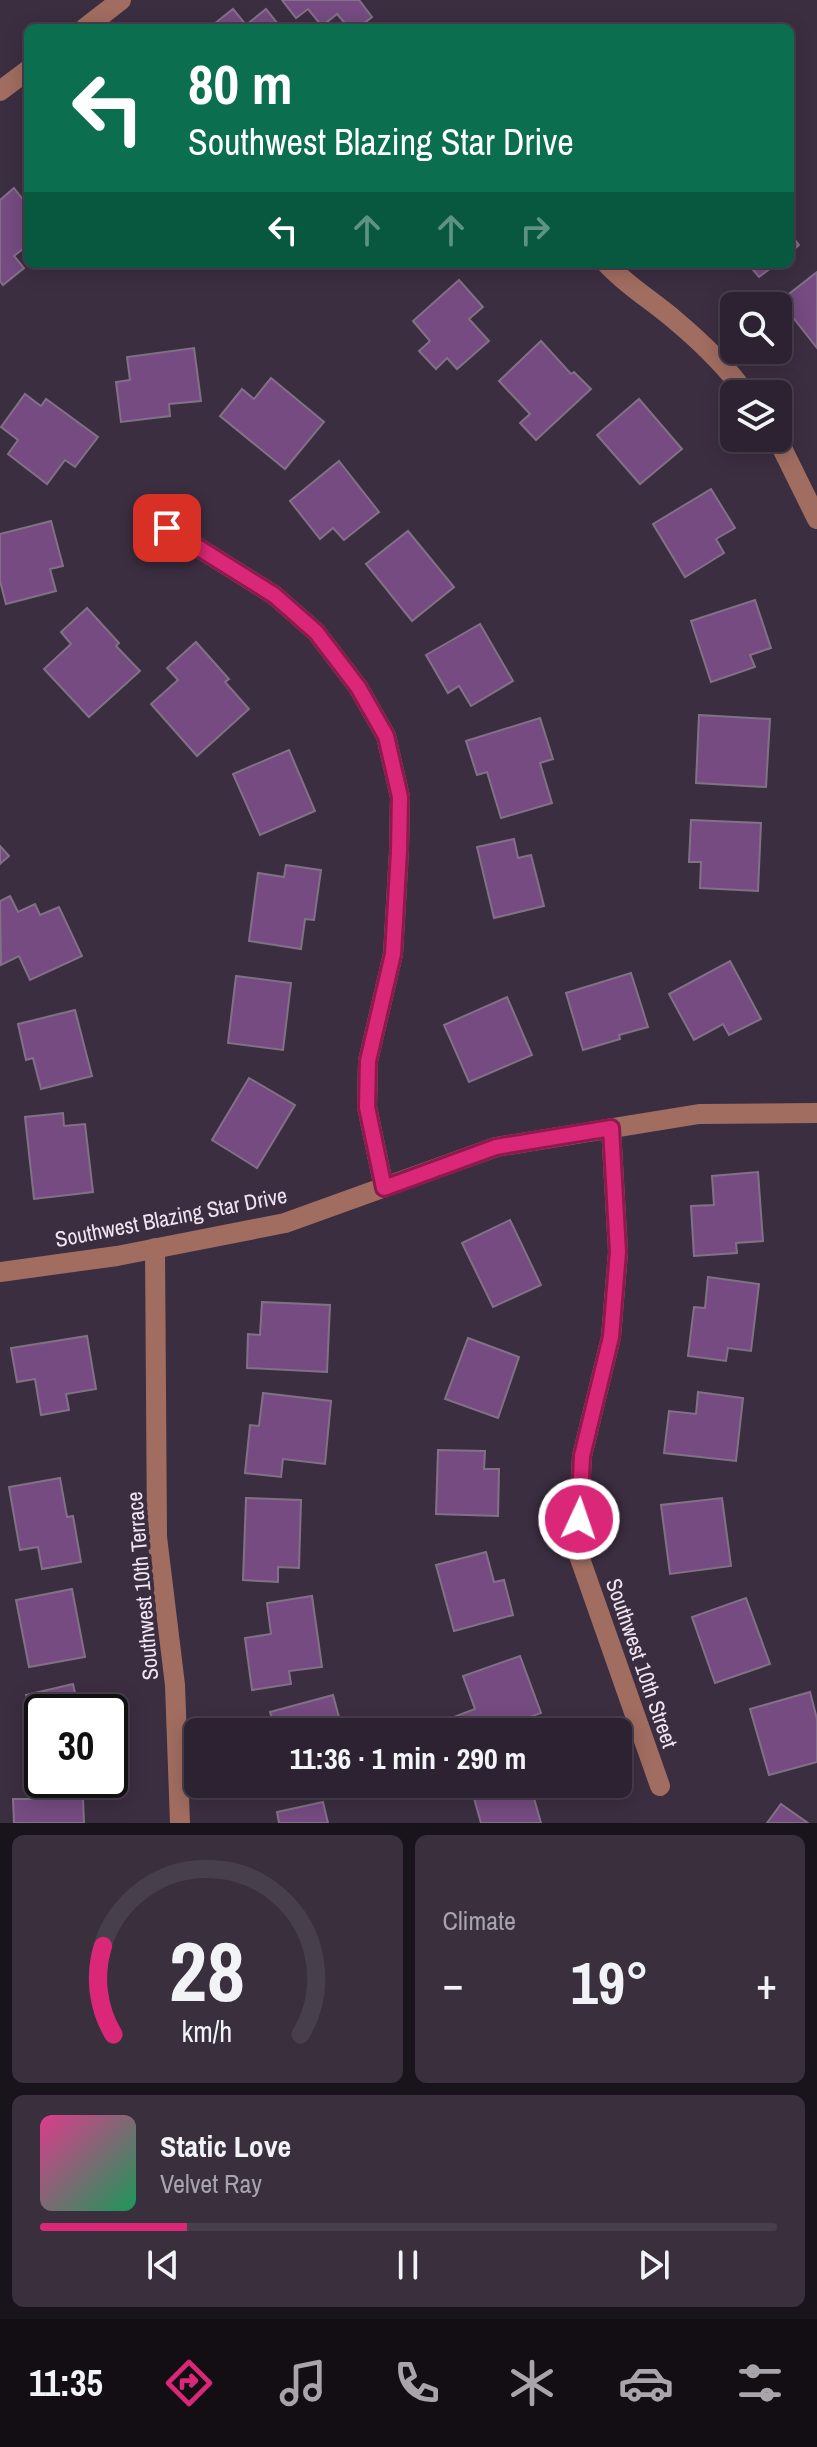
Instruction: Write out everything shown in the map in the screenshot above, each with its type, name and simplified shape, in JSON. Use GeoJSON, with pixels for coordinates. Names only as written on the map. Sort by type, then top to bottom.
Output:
{"type":"FeatureCollection","features":[{"type":"Feature","properties":{"kind":"street"},"geometry":{"type":"LineString","coordinates":[[90,24],[121,0]]}},
{"type":"Feature","properties":{"kind":"street"},"geometry":{"type":"LineString","coordinates":[[0,91],[24,73]]}},
{"type":"Feature","properties":{"kind":"street"},"geometry":{"type":"LineString","coordinates":[[611,268],[677,322],[736,380]]}},
{"type":"Feature","properties":{"kind":"street"},"geometry":{"type":"LineString","coordinates":[[784,452],[817,519]]}},
{"type":"Feature","properties":{"kind":"street"},"geometry":{"type":"LineString","coordinates":[[167,528],[274,595],[316,632],[358,687],[386,736],[400,797],[399,851],[393,954],[368,1061],[367,1107],[384,1188]]}},
{"type":"Feature","properties":{"kind":"street","name":"Southwest Blazing Star Drive"},"geometry":{"type":"LineString","coordinates":[[0,1272],[117,1256],[285,1223],[496,1147],[699,1114],[817,1113]]}},
{"type":"Feature","properties":{"kind":"street","name":"Southwest 10th Street"},"geometry":{"type":"LineString","coordinates":[[611,1128],[618,1252],[611,1337],[582,1456],[577,1550],[660,1786]]}},
{"type":"Feature","properties":{"kind":"street","name":"Southwest 10th Terrace"},"geometry":{"type":"LineString","coordinates":[[155,1248],[157,1537],[175,1685],[180,1823]]}},
{"type":"Feature","properties":{"kind":"building"},"geometry":{"type":"Polygon","coordinates":[[[282,0],[359,0],[372,17],[363,24],[346,24],[337,14],[320,24],[308,9],[296,18],[282,0]]]}},
{"type":"Feature","properties":{"kind":"building"},"geometry":{"type":"Polygon","coordinates":[[[233,9],[245,24],[214,24],[233,9]]]}},
{"type":"Feature","properties":{"kind":"building"},"geometry":{"type":"Polygon","coordinates":[[[266,9],[278,24],[247,24],[266,9]]]}},
{"type":"Feature","properties":{"kind":"building"},"geometry":{"type":"Polygon","coordinates":[[[14,188],[24,201],[24,248],[14,256],[24,268],[3,285],[0,281],[0,200],[14,188]]]}},
{"type":"Feature","properties":{"kind":"building"},"geometry":{"type":"Polygon","coordinates":[[[751,268],[771,268],[759,277],[751,268]]]}},
{"type":"Feature","properties":{"kind":"building"},"geometry":{"type":"Polygon","coordinates":[[[817,272],[817,348],[792,316],[791,292],[817,272]]]}},
{"type":"Feature","properties":{"kind":"building"},"geometry":{"type":"Polygon","coordinates":[[[459,280],[483,307],[469,319],[489,341],[457,369],[447,358],[436,369],[419,351],[430,341],[413,321],[459,280]]]}},
{"type":"Feature","properties":{"kind":"building"},"geometry":{"type":"Polygon","coordinates":[[[541,341],[571,374],[574,372],[591,389],[536,440],[520,423],[530,414],[499,381],[541,341]]]}},
{"type":"Feature","properties":{"kind":"building"},"geometry":{"type":"Polygon","coordinates":[[[194,348],[201,401],[169,404],[170,416],[121,422],[116,382],[130,380],[127,357],[194,348]]]}},
{"type":"Feature","properties":{"kind":"building"},"geometry":{"type":"Polygon","coordinates":[[[271,378],[324,422],[285,469],[220,416],[242,389],[254,399],[271,378]]]}},
{"type":"Feature","properties":{"kind":"building"},"geometry":{"type":"Polygon","coordinates":[[[25,394],[41,406],[46,399],[98,437],[75,467],[65,460],[47,484],[8,454],[18,440],[1,427],[25,394]]]}},
{"type":"Feature","properties":{"kind":"building"},"geometry":{"type":"Polygon","coordinates":[[[639,399],[682,449],[640,484],[597,435],[639,399]]]}},
{"type":"Feature","properties":{"kind":"building"},"geometry":{"type":"Polygon","coordinates":[[[339,461],[379,512],[344,540],[333,528],[320,539],[290,501],[339,461]]]}},
{"type":"Feature","properties":{"kind":"building"},"geometry":{"type":"Polygon","coordinates":[[[711,489],[735,528],[716,539],[724,553],[685,577],[653,524],[711,489]]]}},
{"type":"Feature","properties":{"kind":"building"},"geometry":{"type":"Polygon","coordinates":[[[51,521],[63,566],[50,569],[56,591],[6,604],[0,581],[0,534],[51,521]]]}},
{"type":"Feature","properties":{"kind":"building"},"geometry":{"type":"Polygon","coordinates":[[[408,531],[454,587],[412,621],[366,564],[408,531]]]}},
{"type":"Feature","properties":{"kind":"building"},"geometry":{"type":"Polygon","coordinates":[[[755,600],[771,648],[750,655],[755,667],[711,682],[691,621],[755,600]]]}},
{"type":"Feature","properties":{"kind":"building"},"geometry":{"type":"Polygon","coordinates":[[[87,608],[140,671],[89,717],[44,669],[71,644],[61,632],[87,608]]]}},
{"type":"Feature","properties":{"kind":"building"},"geometry":{"type":"Polygon","coordinates":[[[480,624],[513,681],[471,706],[459,686],[448,693],[426,655],[480,624]]]}},
{"type":"Feature","properties":{"kind":"building"},"geometry":{"type":"Polygon","coordinates":[[[196,642],[229,679],[225,682],[249,709],[197,756],[151,704],[178,680],[167,668],[196,642]]]}},
{"type":"Feature","properties":{"kind":"building"},"geometry":{"type":"Polygon","coordinates":[[[699,715],[770,719],[766,787],[696,783],[699,715]]]}},
{"type":"Feature","properties":{"kind":"building"},"geometry":{"type":"Polygon","coordinates":[[[540,718],[553,759],[540,763],[552,803],[501,818],[487,772],[477,775],[466,741],[540,718]]]}},
{"type":"Feature","properties":{"kind":"building"},"geometry":{"type":"Polygon","coordinates":[[[289,750],[315,811],[260,835],[233,774],[289,750]]]}},
{"type":"Feature","properties":{"kind":"building"},"geometry":{"type":"Polygon","coordinates":[[[691,820],[761,823],[758,891],[700,888],[701,862],[689,862],[691,820]]]}},
{"type":"Feature","properties":{"kind":"building"},"geometry":{"type":"Polygon","coordinates":[[[514,839],[518,858],[531,855],[544,906],[494,918],[477,847],[514,839]]]}},
{"type":"Feature","properties":{"kind":"building"},"geometry":{"type":"Polygon","coordinates":[[[0,846],[9,856],[0,864],[0,846]]]}},
{"type":"Feature","properties":{"kind":"building"},"geometry":{"type":"Polygon","coordinates":[[[286,865],[321,870],[314,920],[305,919],[301,949],[249,941],[258,873],[284,877],[286,865]]]}},
{"type":"Feature","properties":{"kind":"building"},"geometry":{"type":"Polygon","coordinates":[[[10,896],[18,912],[35,904],[40,915],[59,907],[82,956],[30,980],[19,956],[1,965],[0,901],[10,896]]]}},
{"type":"Feature","properties":{"kind":"building"},"geometry":{"type":"Polygon","coordinates":[[[730,961],[761,1019],[729,1035],[723,1024],[694,1040],[669,994],[730,961]]]}},
{"type":"Feature","properties":{"kind":"building"},"geometry":{"type":"Polygon","coordinates":[[[631,973],[648,1027],[583,1050],[566,993],[631,973]]]}},
{"type":"Feature","properties":{"kind":"building"},"geometry":{"type":"Polygon","coordinates":[[[236,976],[291,983],[283,1050],[228,1043],[236,976]]]}},
{"type":"Feature","properties":{"kind":"building"},"geometry":{"type":"Polygon","coordinates":[[[507,997],[532,1055],[469,1082],[444,1025],[507,997]]]}},
{"type":"Feature","properties":{"kind":"building"},"geometry":{"type":"Polygon","coordinates":[[[75,1010],[92,1076],[41,1089],[33,1058],[26,1060],[18,1024],[75,1010]]]}},
{"type":"Feature","properties":{"kind":"building"},"geometry":{"type":"Polygon","coordinates":[[[249,1078],[295,1105],[257,1168],[212,1140],[249,1078]]]}},
{"type":"Feature","properties":{"kind":"building"},"geometry":{"type":"Polygon","coordinates":[[[63,1113],[64,1126],[85,1124],[93,1192],[34,1199],[25,1117],[63,1113]]]}},
{"type":"Feature","properties":{"kind":"building"},"geometry":{"type":"Polygon","coordinates":[[[758,1172],[763,1241],[736,1243],[737,1253],[694,1256],[691,1206],[714,1205],[712,1176],[758,1172]]]}},
{"type":"Feature","properties":{"kind":"building"},"geometry":{"type":"Polygon","coordinates":[[[510,1220],[541,1285],[493,1307],[462,1243],[510,1220]]]}},
{"type":"Feature","properties":{"kind":"building"},"geometry":{"type":"Polygon","coordinates":[[[708,1277],[759,1284],[751,1351],[728,1348],[726,1361],[688,1356],[694,1307],[705,1308],[708,1277]]]}},
{"type":"Feature","properties":{"kind":"building"},"geometry":{"type":"Polygon","coordinates":[[[262,1302],[330,1305],[327,1372],[247,1368],[248,1334],[260,1335],[262,1302]]]}},
{"type":"Feature","properties":{"kind":"building"},"geometry":{"type":"Polygon","coordinates":[[[87,1336],[96,1389],[66,1394],[69,1410],[41,1415],[35,1379],[17,1382],[11,1348],[87,1336]]]}},
{"type":"Feature","properties":{"kind":"building"},"geometry":{"type":"Polygon","coordinates":[[[468,1338],[519,1357],[498,1418],[445,1399],[468,1338]]]}},
{"type":"Feature","properties":{"kind":"building"},"geometry":{"type":"Polygon","coordinates":[[[698,1392],[743,1398],[736,1461],[664,1453],[669,1411],[696,1414],[698,1392]]]}},
{"type":"Feature","properties":{"kind":"building"},"geometry":{"type":"Polygon","coordinates":[[[263,1393],[331,1401],[325,1464],[283,1459],[281,1477],[245,1473],[250,1425],[259,1426],[263,1393]]]}},
{"type":"Feature","properties":{"kind":"building"},"geometry":{"type":"Polygon","coordinates":[[[438,1450],[485,1451],[484,1469],[499,1469],[498,1516],[436,1514],[438,1450]]]}},
{"type":"Feature","properties":{"kind":"building"},"geometry":{"type":"Polygon","coordinates":[[[60,1478],[67,1517],[73,1516],[81,1562],[42,1569],[38,1547],[20,1550],[9,1487],[60,1478]]]}},
{"type":"Feature","properties":{"kind":"building"},"geometry":{"type":"Polygon","coordinates":[[[246,1498],[301,1500],[299,1568],[278,1567],[278,1582],[243,1580],[246,1498]]]}},
{"type":"Feature","properties":{"kind":"building"},"geometry":{"type":"Polygon","coordinates":[[[722,1498],[731,1566],[670,1574],[661,1505],[722,1498]]]}},
{"type":"Feature","properties":{"kind":"building"},"geometry":{"type":"Polygon","coordinates":[[[486,1552],[494,1582],[504,1580],[513,1615],[454,1631],[436,1565],[486,1552]]]}},
{"type":"Feature","properties":{"kind":"building"},"geometry":{"type":"Polygon","coordinates":[[[72,1589],[85,1657],[29,1667],[16,1600],[72,1589]]]}},
{"type":"Feature","properties":{"kind":"building"},"geometry":{"type":"Polygon","coordinates":[[[312,1596],[322,1667],[289,1671],[291,1684],[252,1690],[245,1638],[271,1634],[267,1603],[312,1596]]]}},
{"type":"Feature","properties":{"kind":"building"},"geometry":{"type":"Polygon","coordinates":[[[746,1598],[770,1664],[715,1683],[692,1617],[746,1598]]]}},
{"type":"Feature","properties":{"kind":"building"},"geometry":{"type":"Polygon","coordinates":[[[520,1656],[541,1713],[527,1718],[451,1718],[475,1709],[463,1676],[520,1656]]]}},
{"type":"Feature","properties":{"kind":"building"},"geometry":{"type":"Polygon","coordinates":[[[73,1684],[75,1694],[30,1694],[73,1684]]]}},
{"type":"Feature","properties":{"kind":"building"},"geometry":{"type":"Polygon","coordinates":[[[810,1692],[817,1719],[817,1762],[769,1775],[750,1709],[810,1692]]]}},
{"type":"Feature","properties":{"kind":"building"},"geometry":{"type":"Polygon","coordinates":[[[333,1695],[339,1718],[272,1718],[270,1712],[333,1695]]]}},
{"type":"Feature","properties":{"kind":"building"},"geometry":{"type":"Polygon","coordinates":[[[474,1798],[534,1798],[541,1823],[481,1823],[474,1798]]]}},
{"type":"Feature","properties":{"kind":"building"},"geometry":{"type":"Polygon","coordinates":[[[13,1799],[83,1799],[84,1823],[14,1823],[13,1799]]]}},
{"type":"Feature","properties":{"kind":"building"},"geometry":{"type":"Polygon","coordinates":[[[323,1802],[328,1823],[279,1823],[277,1812],[323,1802]]]}},
{"type":"Feature","properties":{"kind":"building"},"geometry":{"type":"Polygon","coordinates":[[[781,1804],[808,1823],[767,1823],[781,1804]]]}},
{"type":"Feature","properties":{"kind":"route"},"geometry":{"type":"LineString","coordinates":[[167,528],[274,595],[316,632],[358,687],[386,736],[400,797],[399,851],[393,954],[368,1061],[367,1107],[384,1188],[496,1147],[611,1128],[618,1252],[611,1337],[582,1456],[579,1519]]}}]}
